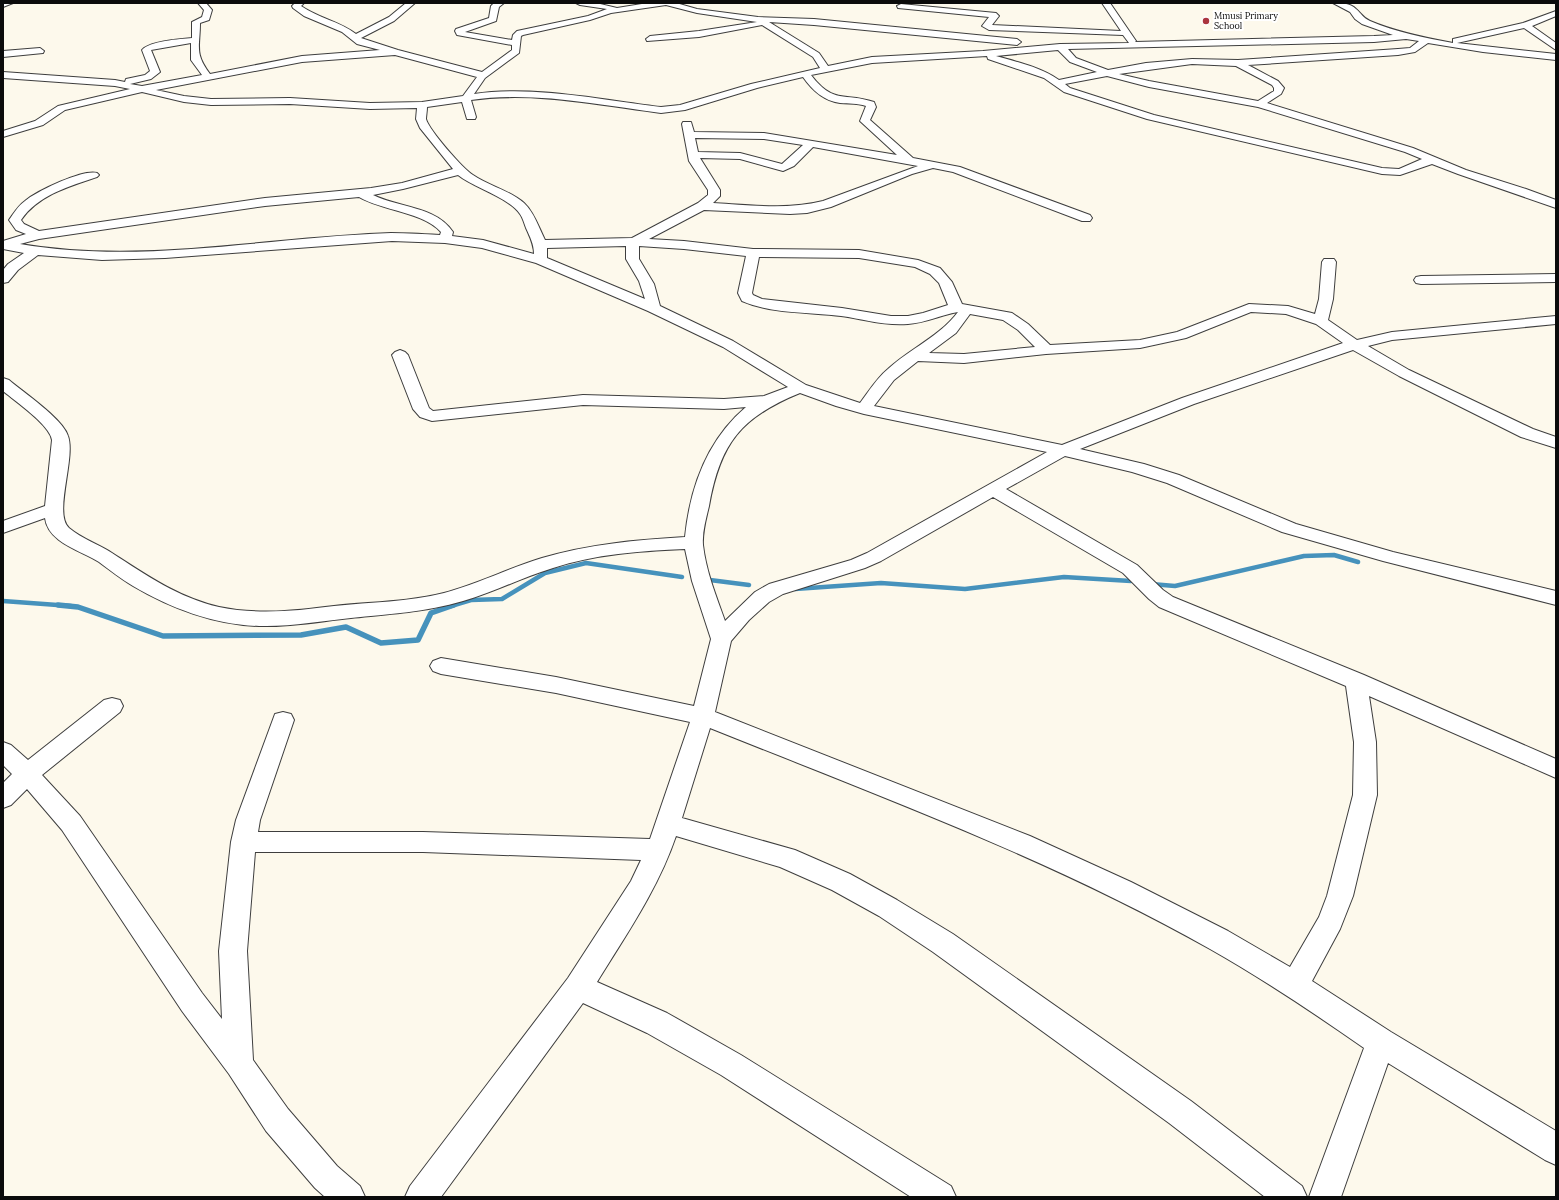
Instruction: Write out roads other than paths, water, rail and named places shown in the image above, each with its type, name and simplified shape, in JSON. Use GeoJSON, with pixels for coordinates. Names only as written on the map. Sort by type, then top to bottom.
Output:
{"type":"FeatureCollection","features":[{"type":"Feature","properties":{"kind":"street"},"geometry":{"type":"LineString","coordinates":[[3,5],[9,3]]}},
{"type":"Feature","properties":{"kind":"street"},"geometry":{"type":"LineString","coordinates":[[202,3],[208,10],[206,18],[196,22],[196,40],[193,54],[195,60],[207,76]]}},
{"type":"Feature","properties":{"kind":"street"},"geometry":{"type":"LineString","coordinates":[[291,3],[299,3],[296,6],[307,14],[345,30],[360,42],[466,69],[482,76]]}},
{"type":"Feature","properties":{"kind":"street"},"geometry":{"type":"LineString","coordinates":[[355,38],[391,20],[402,13],[411,3]]}},
{"type":"Feature","properties":{"kind":"street"},"geometry":{"type":"LineString","coordinates":[[500,3],[495,6],[493,19],[459,31],[460,33],[471,36],[516,43]]}},
{"type":"Feature","properties":{"kind":"street"},"geometry":{"type":"LineString","coordinates":[[580,3],[618,9]]}},
{"type":"Feature","properties":{"kind":"street"},"geometry":{"type":"LineString","coordinates":[[466,99],[482,76],[516,51],[517,36],[520,33],[584,19],[618,9],[666,3],[697,11],[761,21],[814,22],[1008,41],[1042,48]]}},
{"type":"Feature","properties":{"kind":"street"},"geometry":{"type":"LineString","coordinates":[[1106,3],[1134,44]]}},
{"type":"Feature","properties":{"kind":"street"},"geometry":{"type":"LineString","coordinates":[[1337,3],[1353,10],[1364,22],[1426,41],[1556,57]]}},
{"type":"Feature","properties":{"kind":"street"},"geometry":{"type":"LineString","coordinates":[[901,6],[994,16],[983,26],[1126,33]]}},
{"type":"Feature","properties":{"kind":"street"},"geometry":{"type":"LineString","coordinates":[[1444,44],[1526,25],[1556,13]]}},
{"type":"Feature","properties":{"kind":"street"},"geometry":{"type":"LineString","coordinates":[[866,28],[880,20]]}},
{"type":"Feature","properties":{"kind":"street"},"geometry":{"type":"LineString","coordinates":[[650,39],[698,34],[761,21],[816,55],[826,69]]}},
{"type":"Feature","properties":{"kind":"street"},"geometry":{"type":"LineString","coordinates":[[1526,25],[1549,26]]}},
{"type":"Feature","properties":{"kind":"street"},"geometry":{"type":"LineString","coordinates":[[1526,25],[1556,46]]}},
{"type":"Feature","properties":{"kind":"street"},"geometry":{"type":"LineString","coordinates":[[3,75],[115,83],[184,99],[211,102],[290,101],[370,106],[422,105],[508,93],[530,94],[661,110],[681,108],[754,86],[872,60],[983,54],[1060,47],[1368,39],[1406,36]]}},
{"type":"Feature","properties":{"kind":"street"},"geometry":{"type":"LineString","coordinates":[[115,83],[154,74],[154,67],[146,50],[148,48],[196,40]]}},
{"type":"Feature","properties":{"kind":"street"},"geometry":{"type":"LineString","coordinates":[[1056,83],[1162,64],[1214,61],[1238,63],[1292,58],[1398,52],[1412,50],[1426,41]]}},
{"type":"Feature","properties":{"kind":"street"},"geometry":{"type":"LineString","coordinates":[[1060,47],[1073,60],[1109,74],[1149,84],[1260,104],[1409,150],[1431,160],[1556,204]]}},
{"type":"Feature","properties":{"kind":"street"},"geometry":{"type":"LineString","coordinates":[[3,54],[40,51]]}},
{"type":"Feature","properties":{"kind":"street"},"geometry":{"type":"LineString","coordinates":[[3,134],[44,121],[50,115],[62,108],[144,89],[302,59],[395,52]]}},
{"type":"Feature","properties":{"kind":"street"},"geometry":{"type":"LineString","coordinates":[[983,54],[1033,70],[1046,76],[1066,90],[1151,117],[1382,171],[1400,172],[1431,160]]}},
{"type":"Feature","properties":{"kind":"street"},"geometry":{"type":"LineString","coordinates":[[1238,63],[1271,81],[1279,88],[1278,92],[1260,104]]}},
{"type":"Feature","properties":{"kind":"street"},"geometry":{"type":"LineString","coordinates":[[805,74],[817,88],[831,98],[865,102],[870,104],[871,106],[865,121],[908,166]]}},
{"type":"Feature","properties":{"kind":"street"},"geometry":{"type":"LineString","coordinates":[[466,99],[471,117]]}},
{"type":"Feature","properties":{"kind":"street"},"geometry":{"type":"LineString","coordinates":[[422,105],[421,120],[460,171],[469,178],[502,194],[520,206],[526,213],[540,244],[541,260]]}},
{"type":"Feature","properties":{"kind":"street"},"geometry":{"type":"LineString","coordinates":[[653,308],[647,282],[632,261],[631,253],[634,242],[702,206],[714,196],[714,190],[695,161],[690,135],[681,108]]}},
{"type":"Feature","properties":{"kind":"street"},"geometry":{"type":"LineString","coordinates":[[690,135],[764,136],[811,142],[908,166],[933,165],[956,169],[1086,218]]}},
{"type":"Feature","properties":{"kind":"street"},"geometry":{"type":"LineString","coordinates":[[694,155],[740,156],[783,168],[790,164],[811,142]]}},
{"type":"Feature","properties":{"kind":"street"},"geometry":{"type":"LineString","coordinates":[[702,206],[790,210],[807,209],[827,204],[908,166]]}},
{"type":"Feature","properties":{"kind":"street"},"geometry":{"type":"LineString","coordinates":[[3,245],[37,235],[271,201],[360,193],[395,187],[460,171]]}},
{"type":"Feature","properties":{"kind":"street"},"geometry":{"type":"LineString","coordinates":[[3,216],[18,213],[50,190],[93,175]]}},
{"type":"Feature","properties":{"kind":"street"},"geometry":{"type":"LineString","coordinates":[[360,193],[386,205],[435,222],[447,232],[445,239]]}},
{"type":"Feature","properties":{"kind":"street"},"geometry":{"type":"LineString","coordinates":[[18,213],[15,220],[16,224],[37,235]]}},
{"type":"Feature","properties":{"kind":"street"},"geometry":{"type":"LineString","coordinates":[[3,245],[35,251],[73,255],[114,256],[366,238],[410,237],[445,239],[482,244],[541,260],[653,308],[728,344],[800,388],[842,403],[864,409],[1110,460],[1173,479],[1267,520],[1301,532],[1390,557],[1556,598]]}},
{"type":"Feature","properties":{"kind":"street"},"geometry":{"type":"LineString","coordinates":[[540,244],[634,242],[695,246],[753,253],[859,254],[918,264],[935,271],[941,275],[961,308]]}},
{"type":"Feature","properties":{"kind":"street"},"geometry":{"type":"LineString","coordinates":[[3,279],[13,267],[35,251]]}},
{"type":"Feature","properties":{"kind":"street"},"geometry":{"type":"LineString","coordinates":[[753,253],[745,293],[748,298],[759,303],[842,312],[891,320],[908,320],[926,317],[961,308],[1013,319],[1022,325],[1046,350]]}},
{"type":"Feature","properties":{"kind":"street"},"geometry":{"type":"LineString","coordinates":[[1321,321],[1326,299],[1329,262]]}},
{"type":"Feature","properties":{"kind":"street"},"geometry":{"type":"LineString","coordinates":[[1421,280],[1556,278]]}},
{"type":"Feature","properties":{"kind":"street"},"geometry":{"type":"LineString","coordinates":[[864,409],[879,388],[897,368],[948,333],[961,308]]}},
{"type":"Feature","properties":{"kind":"street"},"geometry":{"type":"LineString","coordinates":[[915,356],[971,360],[1046,350],[1140,344],[1200,328],[1233,313],[1249,308],[1288,310],[1321,321],[1353,344],[1404,373],[1527,433],[1556,443]]}},
{"type":"Feature","properties":{"kind":"street"},"geometry":{"type":"LineString","coordinates":[[421,1197],[578,987],[640,889],[659,850],[668,824],[702,716],[721,638],[742,615],[769,592],[787,585],[858,564],[874,557],[918,530],[1063,450],[1188,401],[1353,344],[1421,332],[1556,320]]}},
{"type":"Feature","properties":{"kind":"street"},"geometry":{"type":"LineString","coordinates":[[400,355],[421,409],[424,413],[431,416],[583,400],[724,404],[767,401]]}},
{"type":"Feature","properties":{"kind":"street"},"geometry":{"type":"LineString","coordinates":[[3,383],[55,427],[60,434],[58,482],[54,509],[55,523],[61,530],[80,544],[103,556],[147,586],[191,604],[221,613],[255,619],[278,619],[427,602],[455,597],[547,563],[574,556],[609,549],[644,545],[694,543]]}},
{"type":"Feature","properties":{"kind":"street"},"geometry":{"type":"LineString","coordinates":[[721,638],[699,574],[694,543],[701,497],[714,456],[724,438],[736,424],[744,416],[767,401],[800,388]]}},
{"type":"Feature","properties":{"kind":"street"},"geometry":{"type":"LineString","coordinates":[[992,489],[1130,569],[1141,578],[1154,594],[1166,602],[1356,681],[1556,769]]}},
{"type":"Feature","properties":{"kind":"street"},"geometry":{"type":"LineString","coordinates":[[3,527],[54,509]]}},
{"type":"Feature","properties":{"kind":"street"},"geometry":{"type":"LineString","coordinates":[[442,666],[556,685],[702,716],[1021,843],[1122,890],[1219,940],[1295,986],[1381,1042],[1556,1149]]}},
{"type":"Feature","properties":{"kind":"street"},"geometry":{"type":"LineString","coordinates":[[1295,986],[1330,921],[1340,896],[1365,795],[1365,742],[1356,681]]}},
{"type":"Feature","properties":{"kind":"street"},"geometry":{"type":"LineString","coordinates":[[3,798],[27,774],[112,706]]}},
{"type":"Feature","properties":{"kind":"street"},"geometry":{"type":"LineString","coordinates":[[239,1064],[234,951],[243,842],[248,820],[282,720]]}},
{"type":"Feature","properties":{"kind":"street"},"geometry":{"type":"LineString","coordinates":[[3,750],[27,774],[71,823],[192,1002],[239,1064],[277,1120],[326,1177],[349,1197]]}},
{"type":"Feature","properties":{"kind":"street"},"geometry":{"type":"LineString","coordinates":[[668,824],[786,858],[841,882],[888,908],[943,943],[1180,1112],[1290,1197]]}},
{"type":"Feature","properties":{"kind":"street"},"geometry":{"type":"LineString","coordinates":[[243,842],[423,842],[659,850]]}},
{"type":"Feature","properties":{"kind":"street"},"geometry":{"type":"LineString","coordinates":[[578,987],[657,1023],[724,1061],[940,1197]]}},
{"type":"Feature","properties":{"kind":"street"},"geometry":{"type":"LineString","coordinates":[[1325,1197],[1381,1042]]}},
{"type":"Feature","properties":{"kind":"waterway"},"geometry":{"type":"LineString","coordinates":[[1151,584],[1175,586],[1304,556],[1334,555],[1358,562]]}},
{"type":"Feature","properties":{"kind":"waterway"},"geometry":{"type":"LineString","coordinates":[[452,606],[471,600],[502,599],[545,573],[586,563],[682,577]]}},
{"type":"Feature","properties":{"kind":"waterway"},"geometry":{"type":"LineString","coordinates":[[795,589],[881,583],[965,589],[1064,577],[1131,581]]}},
{"type":"Feature","properties":{"kind":"waterway"},"geometry":{"type":"LineString","coordinates":[[710,580],[749,585]]}},
{"type":"Feature","properties":{"kind":"waterway"},"geometry":{"type":"LineString","coordinates":[[3,601],[60,605]]}},
{"type":"Feature","properties":{"kind":"waterway"},"geometry":{"type":"LineString","coordinates":[[60,605],[71,606]]}},
{"type":"Feature","properties":{"kind":"waterway"},"geometry":{"type":"LineString","coordinates":[[60,605],[78,607],[163,636],[301,635],[346,627],[381,643],[418,640],[431,613],[452,606]]}},
{"type":"Feature","properties":{"kind":"place","name":"Mmusi Primary School"},"geometry":{"type":"Point","coordinates":[1206,21]}}]}
